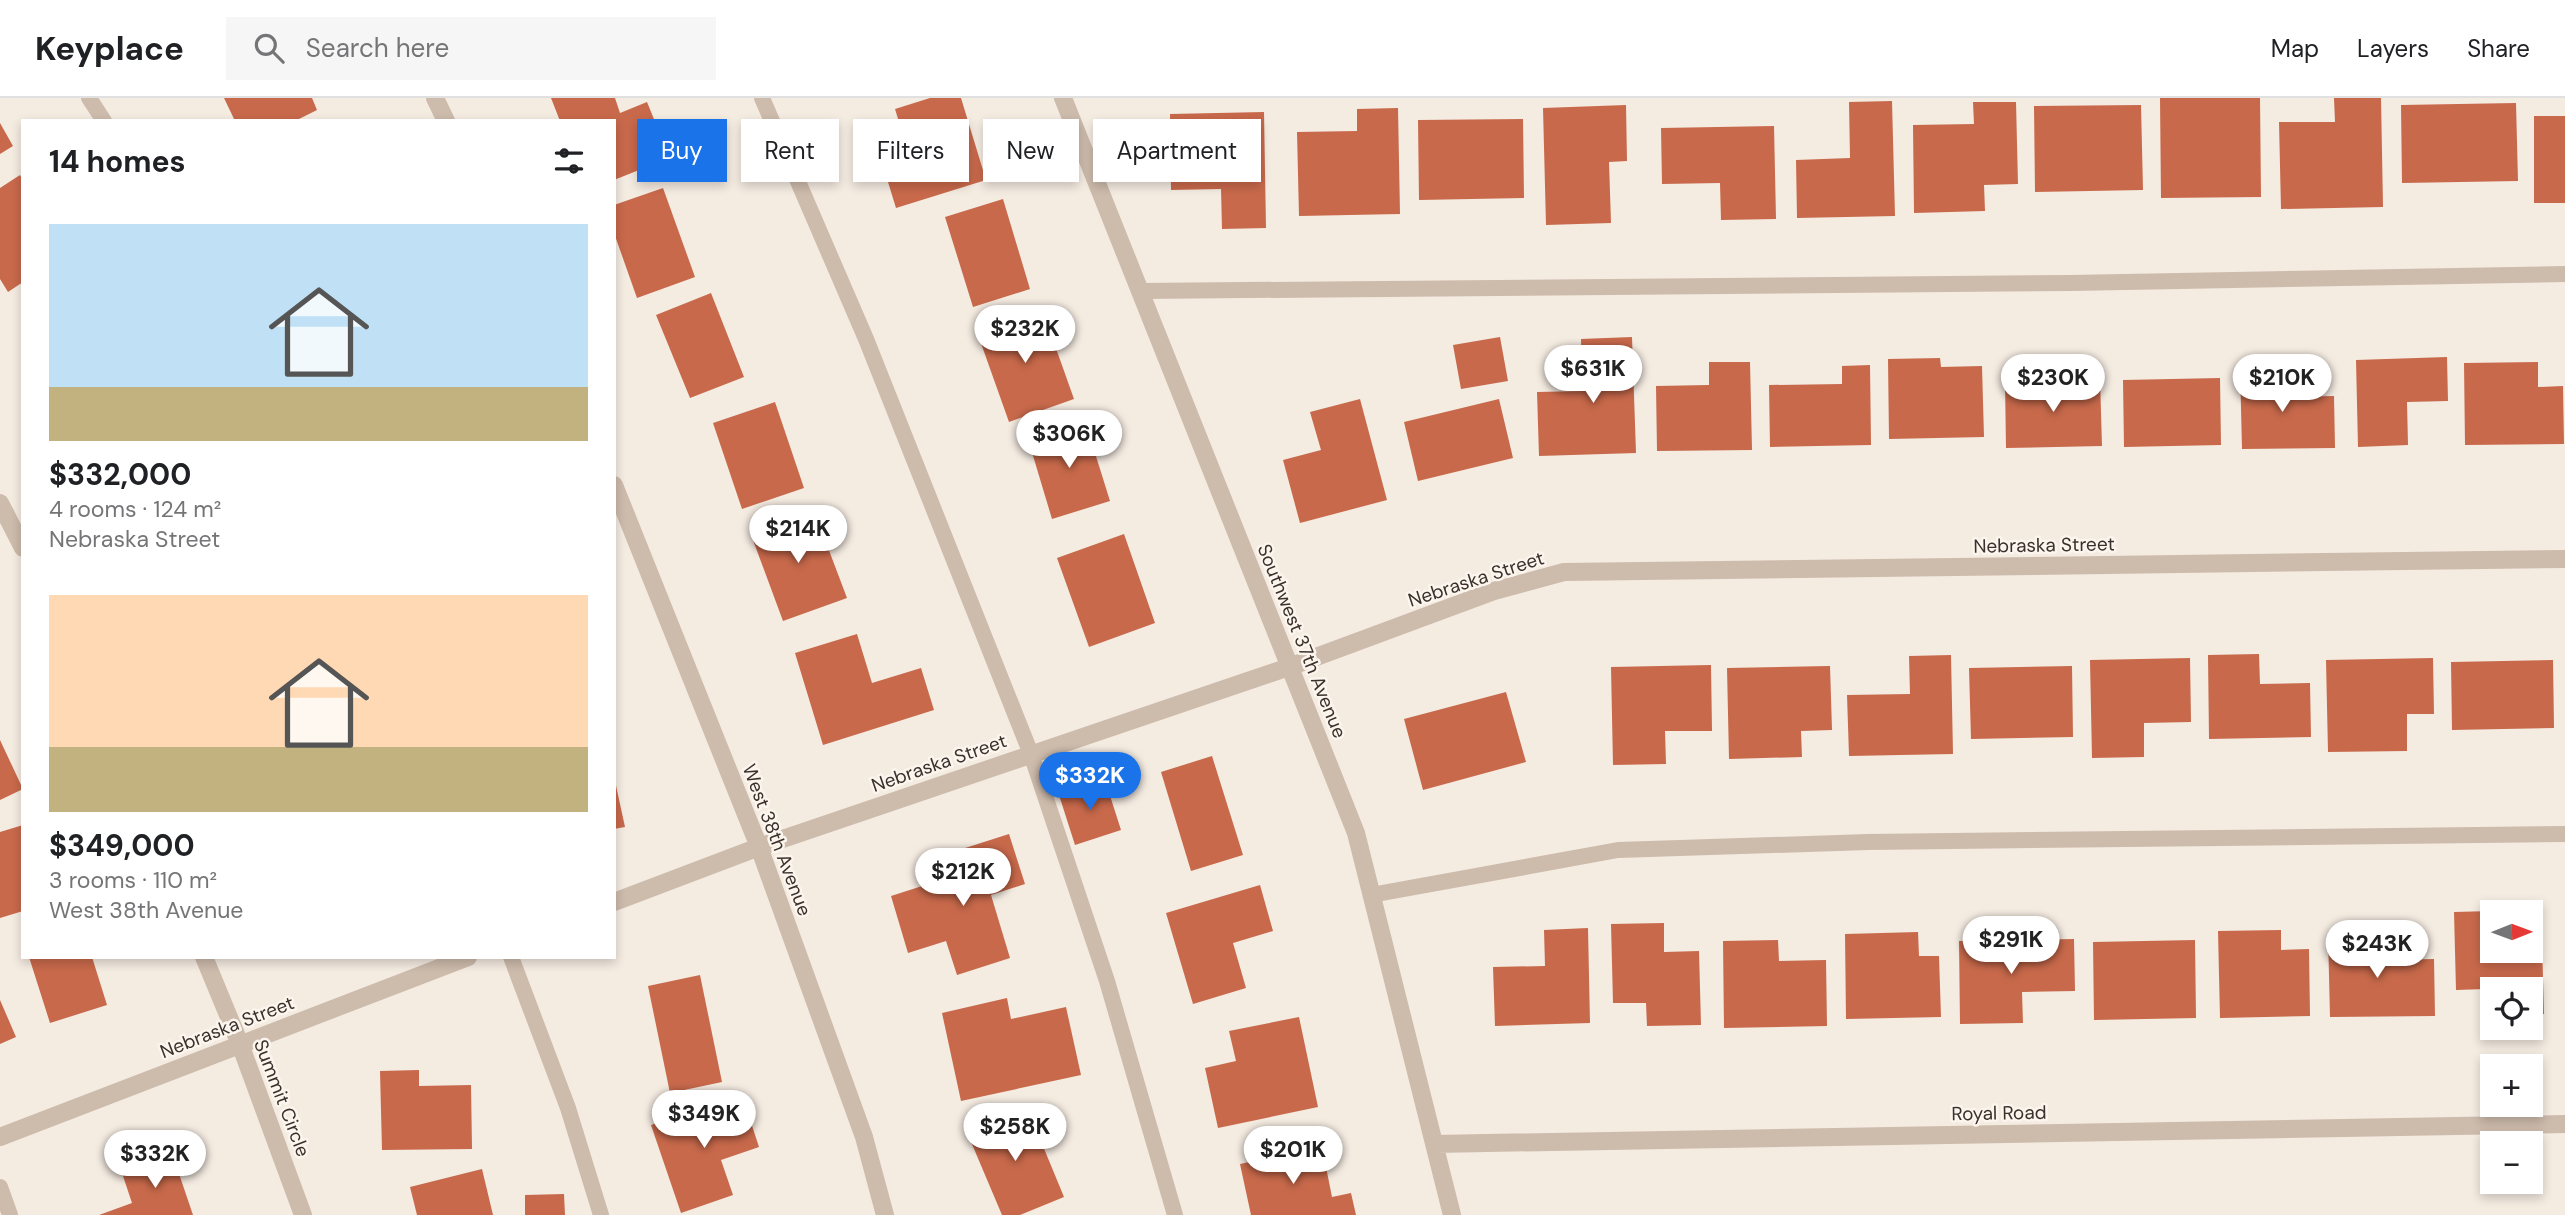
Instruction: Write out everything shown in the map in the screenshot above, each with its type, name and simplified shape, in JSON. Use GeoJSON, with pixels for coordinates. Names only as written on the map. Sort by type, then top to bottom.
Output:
{"type":"FeatureCollection","features":[{"type":"Feature","properties":{"kind":"street"},"geometry":{"type":"LineString","coordinates":[[435,98],[445,119]]}},
{"type":"Feature","properties":{"kind":"street","name":"Southwest 37th Avenue"},"geometry":{"type":"LineString","coordinates":[[1063,98],[1356,833],[1452,1215]]}},
{"type":"Feature","properties":{"kind":"street","name":"West 38th Avenue"},"geometry":{"type":"LineString","coordinates":[[616,490],[759,847],[864,1137],[885,1215]]}},
{"type":"Feature","properties":{"kind":"street"},"geometry":{"type":"LineString","coordinates":[[0,503],[21,544]]}},
{"type":"Feature","properties":{"kind":"street","name":"Nebraska Street"},"geometry":{"type":"LineString","coordinates":[[616,901],[759,847],[1289,667],[1494,591],[1564,572],[2565,559]]}},
{"type":"Feature","properties":{"kind":"street","name":"Summit Circle"},"geometry":{"type":"LineString","coordinates":[[205,959],[303,1215]]}},
{"type":"Feature","properties":{"kind":"street","name":"Nebraska Street"},"geometry":{"type":"LineString","coordinates":[[0,1137],[463,959]]}},
{"type":"Feature","properties":{"kind":"street","name":"Royal Road"},"geometry":{"type":"LineString","coordinates":[[1434,1144],[2565,1124]]}},
{"type":"Feature","properties":{"kind":"lane"},"geometry":{"type":"LineString","coordinates":[[89,98],[103,119]]}},
{"type":"Feature","properties":{"kind":"lane"},"geometry":{"type":"LineString","coordinates":[[762,98],[866,339],[1031,754],[1107,981],[1175,1215]]}},
{"type":"Feature","properties":{"kind":"lane"},"geometry":{"type":"LineString","coordinates":[[1140,291],[2029,283],[2565,274]]}},
{"type":"Feature","properties":{"kind":"lane"},"geometry":{"type":"LineString","coordinates":[[1371,895],[1618,850],[1868,842],[2565,834]]}},
{"type":"Feature","properties":{"kind":"lane"},"geometry":{"type":"LineString","coordinates":[[512,959],[568,1108],[601,1215]]}},
{"type":"Feature","properties":{"kind":"lane"},"geometry":{"type":"LineString","coordinates":[[0,1187],[10,1215]]}},
{"type":"Feature","properties":{"kind":"building"},"geometry":{"type":"Polygon","coordinates":[[[224,98],[312,98],[317,110],[299,119],[234,119],[224,98]]]}},
{"type":"Feature","properties":{"kind":"building"},"geometry":{"type":"Polygon","coordinates":[[[551,98],[615,98],[620,113],[647,102],[654,119],[637,119],[637,171],[616,179],[616,119],[559,119],[551,98]]]}},
{"type":"Feature","properties":{"kind":"building"},"geometry":{"type":"Polygon","coordinates":[[[930,98],[961,98],[967,119],[898,119],[895,109],[930,98]]]}},
{"type":"Feature","properties":{"kind":"building"},"geometry":{"type":"Polygon","coordinates":[[[2160,98],[2260,98],[2261,197],[2161,198],[2160,98]]]}},
{"type":"Feature","properties":{"kind":"building"},"geometry":{"type":"Polygon","coordinates":[[[2334,98],[2381,98],[2383,207],[2281,209],[2279,122],[2335,122],[2334,98]]]}},
{"type":"Feature","properties":{"kind":"building"},"geometry":{"type":"Polygon","coordinates":[[[1892,101],[1895,216],[1797,218],[1796,160],[1850,158],[1849,102],[1892,101]]]}},
{"type":"Feature","properties":{"kind":"building"},"geometry":{"type":"Polygon","coordinates":[[[1973,102],[2016,102],[2018,184],[1984,185],[1985,211],[1914,213],[1913,125],[1974,124],[1973,102]]]}},
{"type":"Feature","properties":{"kind":"building"},"geometry":{"type":"Polygon","coordinates":[[[2516,103],[2518,181],[2402,183],[2401,105],[2516,103]]]}},
{"type":"Feature","properties":{"kind":"building"},"geometry":{"type":"Polygon","coordinates":[[[1626,105],[1627,161],[1609,162],[1611,223],[1546,225],[1543,108],[1626,105]]]}},
{"type":"Feature","properties":{"kind":"building"},"geometry":{"type":"Polygon","coordinates":[[[2141,105],[2143,190],[2035,192],[2034,106],[2141,105]]]}},
{"type":"Feature","properties":{"kind":"building"},"geometry":{"type":"Polygon","coordinates":[[[1398,108],[1400,214],[1299,216],[1297,132],[1357,131],[1357,109],[1398,108]]]}},
{"type":"Feature","properties":{"kind":"building"},"geometry":{"type":"Polygon","coordinates":[[[1264,112],[1266,228],[1222,229],[1221,189],[1171,190],[1171,182],[1261,182],[1261,119],[1170,119],[1170,114],[1264,112]]]}},
{"type":"Feature","properties":{"kind":"building"},"geometry":{"type":"Polygon","coordinates":[[[2534,116],[2565,116],[2565,203],[2534,203],[2534,116]]]}},
{"type":"Feature","properties":{"kind":"building"},"geometry":{"type":"Polygon","coordinates":[[[1523,119],[1524,198],[1419,200],[1418,120],[1523,119]]]}},
{"type":"Feature","properties":{"kind":"building"},"geometry":{"type":"Polygon","coordinates":[[[0,123],[13,146],[0,154],[0,123]]]}},
{"type":"Feature","properties":{"kind":"building"},"geometry":{"type":"Polygon","coordinates":[[[969,124],[983,170],[983,181],[896,208],[888,182],[969,182],[969,124]]]}},
{"type":"Feature","properties":{"kind":"building"},"geometry":{"type":"Polygon","coordinates":[[[1774,126],[1776,219],[1721,220],[1720,183],[1662,184],[1661,128],[1774,126]]]}},
{"type":"Feature","properties":{"kind":"building"},"geometry":{"type":"Polygon","coordinates":[[[20,175],[21,283],[8,292],[0,279],[0,188],[20,175]]]}},
{"type":"Feature","properties":{"kind":"building"},"geometry":{"type":"Polygon","coordinates":[[[663,188],[695,277],[637,298],[616,239],[616,204],[663,188]]]}},
{"type":"Feature","properties":{"kind":"building"},"geometry":{"type":"Polygon","coordinates":[[[1003,199],[1030,289],[973,307],[945,217],[1003,199]]]}},
{"type":"Feature","properties":{"kind":"building"},"geometry":{"type":"Polygon","coordinates":[[[711,293],[744,377],[690,398],[656,315],[711,293]]]}},
{"type":"Feature","properties":{"kind":"building"},"geometry":{"type":"Polygon","coordinates":[[[1042,309],[1074,399],[1009,422],[977,332],[1042,309]]]}},
{"type":"Feature","properties":{"kind":"building"},"geometry":{"type":"Polygon","coordinates":[[[1500,337],[1508,381],[1461,389],[1453,345],[1500,337]]]}},
{"type":"Feature","properties":{"kind":"building"},"geometry":{"type":"Polygon","coordinates":[[[1632,337],[1636,453],[1539,456],[1537,392],[1582,391],[1581,339],[1632,337]]]}},
{"type":"Feature","properties":{"kind":"building"},"geometry":{"type":"Polygon","coordinates":[[[2447,357],[2448,401],[2407,402],[2408,445],[2358,447],[2356,360],[2447,357]]]}},
{"type":"Feature","properties":{"kind":"building"},"geometry":{"type":"Polygon","coordinates":[[[1940,358],[1941,367],[1982,366],[1984,437],[1889,439],[1888,359],[1940,358]]]}},
{"type":"Feature","properties":{"kind":"building"},"geometry":{"type":"Polygon","coordinates":[[[1709,362],[1750,362],[1752,450],[1657,451],[1656,386],[1709,385],[1709,362]]]}},
{"type":"Feature","properties":{"kind":"building"},"geometry":{"type":"Polygon","coordinates":[[[2538,362],[2538,387],[2563,386],[2564,444],[2465,445],[2464,363],[2538,362]]]}},
{"type":"Feature","properties":{"kind":"building"},"geometry":{"type":"Polygon","coordinates":[[[1870,365],[1871,445],[1770,447],[1769,385],[1842,384],[1842,366],[1870,365]]]}},
{"type":"Feature","properties":{"kind":"building"},"geometry":{"type":"Polygon","coordinates":[[[2282,366],[2283,397],[2334,396],[2335,448],[2242,449],[2240,367],[2282,366]]]}},
{"type":"Feature","properties":{"kind":"building"},"geometry":{"type":"Polygon","coordinates":[[[2220,378],[2221,445],[2124,447],[2123,380],[2220,378]]]}},
{"type":"Feature","properties":{"kind":"building"},"geometry":{"type":"Polygon","coordinates":[[[2100,379],[2102,446],[2006,448],[2005,381],[2100,379]]]}},
{"type":"Feature","properties":{"kind":"building"},"geometry":{"type":"Polygon","coordinates":[[[1360,399],[1387,500],[1300,523],[1283,460],[1321,450],[1310,412],[1360,399]]]}},
{"type":"Feature","properties":{"kind":"building"},"geometry":{"type":"Polygon","coordinates":[[[1499,399],[1513,458],[1418,481],[1404,422],[1499,399]]]}},
{"type":"Feature","properties":{"kind":"building"},"geometry":{"type":"Polygon","coordinates":[[[775,402],[804,488],[742,509],[713,423],[775,402]]]}},
{"type":"Feature","properties":{"kind":"building"},"geometry":{"type":"Polygon","coordinates":[[[1085,421],[1110,501],[1052,519],[1028,439],[1085,421]]]}},
{"type":"Feature","properties":{"kind":"building"},"geometry":{"type":"Polygon","coordinates":[[[813,508],[847,598],[783,621],[750,532],[813,508]]]}},
{"type":"Feature","properties":{"kind":"building"},"geometry":{"type":"Polygon","coordinates":[[[1124,534],[1155,623],[1089,647],[1057,558],[1124,534]]]}},
{"type":"Feature","properties":{"kind":"building"},"geometry":{"type":"Polygon","coordinates":[[[857,634],[872,683],[921,668],[934,710],[823,745],[795,653],[857,634]]]}},
{"type":"Feature","properties":{"kind":"building"},"geometry":{"type":"Polygon","coordinates":[[[2259,654],[2260,684],[2310,683],[2311,737],[2209,739],[2208,655],[2259,654]]]}},
{"type":"Feature","properties":{"kind":"building"},"geometry":{"type":"Polygon","coordinates":[[[1951,655],[1953,754],[1849,756],[1847,695],[1910,694],[1909,656],[1951,655]]]}},
{"type":"Feature","properties":{"kind":"building"},"geometry":{"type":"Polygon","coordinates":[[[2190,658],[2191,722],[2144,723],[2144,757],[2092,758],[2090,660],[2190,658]]]}},
{"type":"Feature","properties":{"kind":"building"},"geometry":{"type":"Polygon","coordinates":[[[2433,658],[2434,714],[2407,714],[2407,751],[2328,752],[2326,660],[2433,658]]]}},
{"type":"Feature","properties":{"kind":"building"},"geometry":{"type":"Polygon","coordinates":[[[2553,660],[2554,728],[2452,730],[2451,662],[2553,660]]]}},
{"type":"Feature","properties":{"kind":"building"},"geometry":{"type":"Polygon","coordinates":[[[1711,665],[1712,731],[1665,731],[1666,764],[1613,765],[1611,667],[1711,665]]]}},
{"type":"Feature","properties":{"kind":"building"},"geometry":{"type":"Polygon","coordinates":[[[1830,666],[1832,730],[1801,731],[1802,757],[1729,759],[1727,668],[1830,666]]]}},
{"type":"Feature","properties":{"kind":"building"},"geometry":{"type":"Polygon","coordinates":[[[2072,666],[2073,737],[1971,739],[1969,668],[2072,666]]]}},
{"type":"Feature","properties":{"kind":"building"},"geometry":{"type":"Polygon","coordinates":[[[1506,692],[1526,762],[1423,790],[1404,719],[1506,692]]]}},
{"type":"Feature","properties":{"kind":"building"},"geometry":{"type":"Polygon","coordinates":[[[0,740],[21,790],[0,800],[0,740]]]}},
{"type":"Feature","properties":{"kind":"building"},"geometry":{"type":"Polygon","coordinates":[[[1212,756],[1243,855],[1191,871],[1161,772],[1212,756]]]}},
{"type":"Feature","properties":{"kind":"building"},"geometry":{"type":"Polygon","coordinates":[[[1105,780],[1121,830],[1075,845],[1059,795],[1105,780]]]}},
{"type":"Feature","properties":{"kind":"building"},"geometry":{"type":"Polygon","coordinates":[[[616,786],[625,827],[616,829],[616,786]]]}},
{"type":"Feature","properties":{"kind":"building"},"geometry":{"type":"Polygon","coordinates":[[[21,826],[21,912],[0,918],[0,832],[21,826]]]}},
{"type":"Feature","properties":{"kind":"building"},"geometry":{"type":"Polygon","coordinates":[[[1009,834],[1025,884],[991,895],[1010,958],[957,975],[946,941],[908,953],[891,896],[969,871],[962,849],[1009,834]]]}},
{"type":"Feature","properties":{"kind":"building"},"geometry":{"type":"Polygon","coordinates":[[[1260,885],[1273,931],[1233,943],[1246,988],[1193,1004],[1166,913],[1260,885]]]}},
{"type":"Feature","properties":{"kind":"building"},"geometry":{"type":"Polygon","coordinates":[[[2480,911],[2480,963],[2543,963],[2543,977],[2480,977],[2480,989],[2456,990],[2454,912],[2480,911]]]}},
{"type":"Feature","properties":{"kind":"building"},"geometry":{"type":"Polygon","coordinates":[[[1664,923],[1664,952],[1699,951],[1701,1025],[1647,1026],[1646,1003],[1613,1003],[1611,924],[1664,923]]]}},
{"type":"Feature","properties":{"kind":"building"},"geometry":{"type":"Polygon","coordinates":[[[1588,928],[1590,1023],[1495,1026],[1493,967],[1545,966],[1544,930],[1588,928]]]}},
{"type":"Feature","properties":{"kind":"building"},"geometry":{"type":"Polygon","coordinates":[[[2281,930],[2281,950],[2309,949],[2310,1016],[2220,1018],[2218,931],[2281,930]]]}},
{"type":"Feature","properties":{"kind":"building"},"geometry":{"type":"Polygon","coordinates":[[[1918,932],[1919,956],[1939,956],[1941,1017],[1846,1019],[1845,934],[1918,932]]]}},
{"type":"Feature","properties":{"kind":"building"},"geometry":{"type":"Polygon","coordinates":[[[2381,933],[2382,960],[2434,959],[2435,1016],[2330,1017],[2328,934],[2381,933]]]}},
{"type":"Feature","properties":{"kind":"building"},"geometry":{"type":"Polygon","coordinates":[[[2074,939],[2075,991],[2022,992],[2023,1023],[1960,1024],[1959,941],[2074,939]]]}},
{"type":"Feature","properties":{"kind":"building"},"geometry":{"type":"Polygon","coordinates":[[[1778,940],[1779,961],[1826,960],[1827,1026],[1724,1028],[1723,941],[1778,940]]]}},
{"type":"Feature","properties":{"kind":"building"},"geometry":{"type":"Polygon","coordinates":[[[2195,940],[2196,1018],[2094,1020],[2093,942],[2195,940]]]}},
{"type":"Feature","properties":{"kind":"building"},"geometry":{"type":"Polygon","coordinates":[[[30,959],[93,959],[107,1005],[50,1023],[30,959]]]}},
{"type":"Feature","properties":{"kind":"building"},"geometry":{"type":"Polygon","coordinates":[[[700,975],[722,1082],[670,1093],[648,986],[700,975]]]}},
{"type":"Feature","properties":{"kind":"building"},"geometry":{"type":"Polygon","coordinates":[[[1007,998],[1011,1019],[1066,1007],[1081,1075],[961,1101],[942,1013],[1007,998]]]}},
{"type":"Feature","properties":{"kind":"building"},"geometry":{"type":"Polygon","coordinates":[[[0,1000],[16,1037],[0,1044],[0,1000]]]}},
{"type":"Feature","properties":{"kind":"building"},"geometry":{"type":"Polygon","coordinates":[[[1299,1017],[1318,1107],[1218,1128],[1205,1068],[1236,1061],[1229,1031],[1299,1017]]]}},
{"type":"Feature","properties":{"kind":"building"},"geometry":{"type":"Polygon","coordinates":[[[419,1070],[419,1086],[471,1085],[472,1149],[382,1150],[380,1071],[419,1070]]]}},
{"type":"Feature","properties":{"kind":"building"},"geometry":{"type":"Polygon","coordinates":[[[742,1095],[759,1147],[721,1160],[733,1195],[681,1213],[651,1125],[742,1095]]]}},
{"type":"Feature","properties":{"kind":"building"},"geometry":{"type":"Polygon","coordinates":[[[1026,1105],[1064,1197],[1020,1215],[1002,1215],[966,1130],[1026,1105]]]}},
{"type":"Feature","properties":{"kind":"building"},"geometry":{"type":"Polygon","coordinates":[[[1322,1147],[1332,1197],[1351,1193],[1356,1215],[1251,1215],[1240,1164],[1322,1147]]]}},
{"type":"Feature","properties":{"kind":"building"},"geometry":{"type":"Polygon","coordinates":[[[172,1153],[193,1215],[99,1215],[132,1203],[121,1170],[172,1153]]]}},
{"type":"Feature","properties":{"kind":"building"},"geometry":{"type":"Polygon","coordinates":[[[482,1169],[493,1215],[417,1215],[410,1187],[482,1169]]]}},
{"type":"Feature","properties":{"kind":"building"},"geometry":{"type":"Polygon","coordinates":[[[564,1194],[565,1215],[525,1215],[525,1195],[564,1194]]]}}]}
